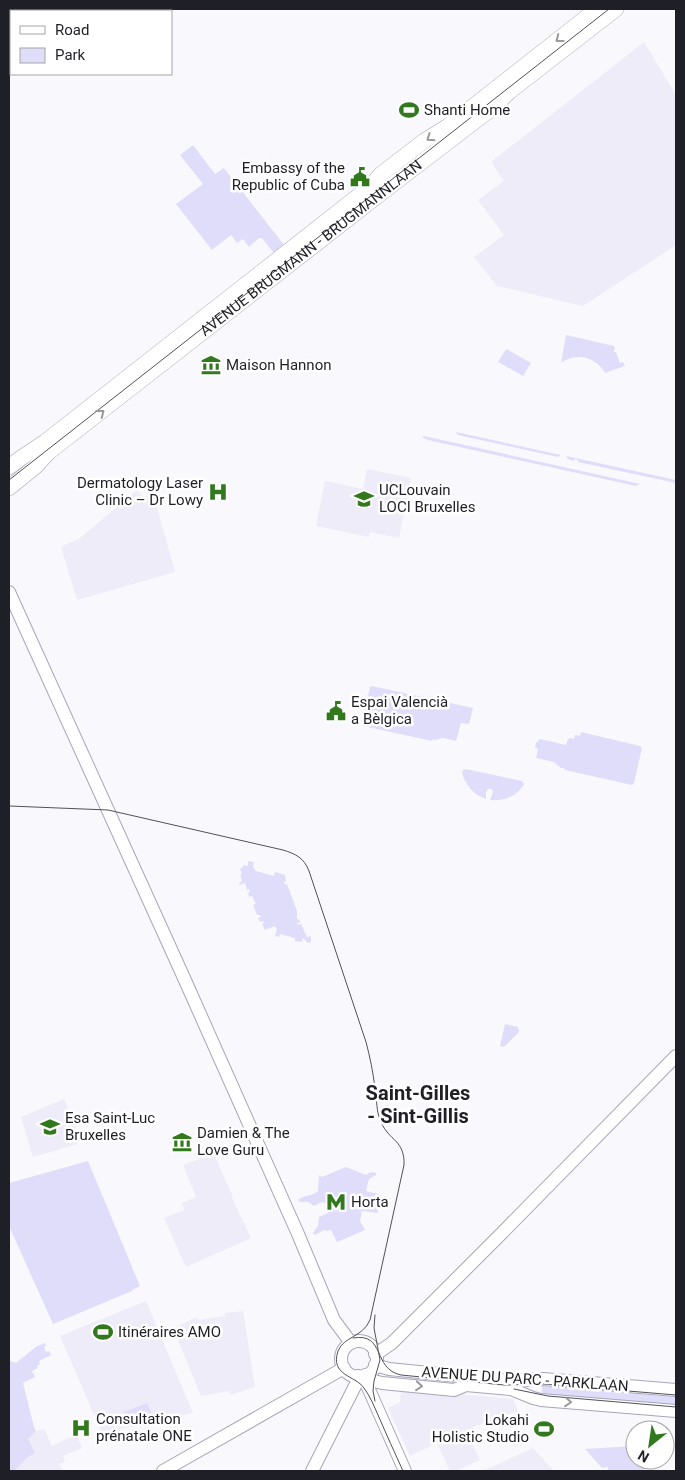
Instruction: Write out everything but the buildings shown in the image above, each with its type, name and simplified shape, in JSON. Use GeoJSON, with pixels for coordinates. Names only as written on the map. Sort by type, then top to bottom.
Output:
{"type":"FeatureCollection","features":[{"type":"Feature","properties":{"kind":"main road","name":"AVENUE BRUGMANN - BRUGMANNLAAN"},"geometry":{"type":"LineString","coordinates":[[9,467],[45,442],[371,186],[380,175],[424,141],[448,126],[597,9]]}},
{"type":"Feature","properties":{"kind":"main road","name":"AVENUE BRUGMANN - BRUGMANNLAAN"},"geometry":{"type":"LineString","coordinates":[[9,488],[35,467],[49,452],[489,111],[509,92],[616,9]]}},
{"type":"Feature","properties":{"kind":"main road"},"geometry":{"type":"LineString","coordinates":[[9,592],[184,978],[298,1234],[334,1320],[350,1343]]}},
{"type":"Feature","properties":{"kind":"main road"},"geometry":{"type":"LineString","coordinates":[[312,1471],[357,1382],[362,1376],[370,1372],[375,1359],[676,1056]]}},
{"type":"Feature","properties":{"kind":"main road"},"geometry":{"type":"LineString","coordinates":[[362,1376],[350,1374],[344,1368],[341,1363],[344,1349],[350,1343],[356,1341],[365,1342],[370,1346],[375,1359]]}},
{"type":"Feature","properties":{"kind":"main road","name":"AVENUE DU PARC - PARKLAAN"},"geometry":{"type":"LineString","coordinates":[[375,1359],[389,1369],[447,1374],[468,1378],[513,1381],[543,1379],[676,1390]]}},
{"type":"Feature","properties":{"kind":"main road"},"geometry":{"type":"LineString","coordinates":[[163,1471],[344,1368]]}},
{"type":"Feature","properties":{"kind":"main road"},"geometry":{"type":"LineString","coordinates":[[362,1376],[405,1471]]}},
{"type":"Feature","properties":{"kind":"main road","name":"AVENUE DU PARC - PARKLAAN"},"geometry":{"type":"LineString","coordinates":[[362,1376],[382,1383],[454,1390],[466,1385],[502,1388],[514,1390],[541,1400],[676,1411]]}},
{"type":"Feature","properties":{"kind":"shaded area"},"geometry":{"type":"Polygon","coordinates":[[[644,42],[676,95],[676,245],[583,306],[497,286],[474,257],[504,235],[478,200],[504,181],[491,162],[644,42]]]}},
{"type":"Feature","properties":{"kind":"shaded area","name":"UCLouvain LOCI Bruxelles"},"geometry":{"type":"Polygon","coordinates":[[[367,469],[411,478],[399,538],[370,532],[369,537],[316,526],[325,481],[363,489],[367,469]]]}},
{"type":"Feature","properties":{"kind":"shaded area"},"geometry":{"type":"Polygon","coordinates":[[[137,490],[142,496],[154,497],[175,572],[77,600],[61,547],[80,538],[137,490]]]}},
{"type":"Feature","properties":{"kind":"shaded area","name":"Esa Saint-Luc Bruxelles"},"geometry":{"type":"Polygon","coordinates":[[[64,1099],[80,1138],[76,1139],[78,1144],[33,1157],[21,1117],[64,1099]]]}},
{"type":"Feature","properties":{"kind":"shaded area"},"geometry":{"type":"Polygon","coordinates":[[[214,1154],[251,1238],[186,1267],[164,1218],[184,1210],[182,1203],[196,1197],[183,1165],[214,1154]]]}},
{"type":"Feature","properties":{"kind":"shaded area"},"geometry":{"type":"Polygon","coordinates":[[[146,1301],[193,1413],[102,1433],[60,1336],[146,1301]]]}},
{"type":"Feature","properties":{"kind":"shaded area"},"geometry":{"type":"Polygon","coordinates":[[[243,1311],[255,1387],[230,1395],[229,1391],[201,1396],[173,1328],[191,1319],[198,1318],[199,1320],[225,1316],[225,1313],[243,1311]]]}},
{"type":"Feature","properties":{"kind":"shaded area"},"geometry":{"type":"Polygon","coordinates":[[[401,1389],[513,1399],[518,1411],[473,1427],[478,1439],[472,1443],[480,1460],[456,1471],[450,1471],[437,1443],[410,1456],[388,1408],[400,1402],[401,1389]]]}},
{"type":"Feature","properties":{"kind":"shaded area"},"geometry":{"type":"Polygon","coordinates":[[[44,1429],[52,1446],[76,1434],[82,1448],[63,1456],[65,1462],[59,1464],[63,1471],[14,1471],[27,1458],[32,1456],[28,1439],[30,1436],[36,1431],[44,1429]]]}},
{"type":"Feature","properties":{"kind":"shaded area"},"geometry":{"type":"Polygon","coordinates":[[[533,1448],[554,1471],[485,1471],[485,1470],[533,1448]]]}},
{"type":"Feature","properties":{"kind":"green space"},"geometry":{"type":"Polygon","coordinates":[[[193,145],[215,174],[224,168],[284,245],[274,253],[262,238],[259,238],[249,247],[243,239],[237,243],[231,235],[212,250],[176,204],[203,184],[180,155],[193,145]]]}},
{"type":"Feature","properties":{"kind":"green space"},"geometry":{"type":"Polygon","coordinates":[[[566,335],[614,346],[614,352],[616,352],[620,363],[623,362],[625,366],[605,373],[596,363],[585,358],[573,358],[561,363],[566,335]]]}},
{"type":"Feature","properties":{"kind":"green space"},"geometry":{"type":"Polygon","coordinates":[[[506,349],[531,363],[523,376],[498,362],[506,349]]]}},
{"type":"Feature","properties":{"kind":"green space"},"geometry":{"type":"Polygon","coordinates":[[[456,432],[561,455],[558,457],[458,435],[456,432]]]}},
{"type":"Feature","properties":{"kind":"green space"},"geometry":{"type":"Polygon","coordinates":[[[422,437],[640,484],[636,486],[428,440],[422,437]]]}},
{"type":"Feature","properties":{"kind":"green space"},"geometry":{"type":"Polygon","coordinates":[[[566,456],[676,480],[676,483],[578,462],[575,459],[574,461],[568,459],[566,456]]]}},
{"type":"Feature","properties":{"kind":"green space"},"geometry":{"type":"Polygon","coordinates":[[[370,687],[473,708],[469,724],[461,723],[456,741],[443,738],[433,739],[432,741],[363,726],[370,687]]]}},
{"type":"Feature","properties":{"kind":"green space"},"geometry":{"type":"Polygon","coordinates":[[[581,732],[642,748],[632,785],[565,770],[554,762],[536,758],[538,749],[535,748],[536,743],[540,739],[566,745],[568,739],[574,739],[575,735],[580,736],[581,732]]]}},
{"type":"Feature","properties":{"kind":"green space"},"geometry":{"type":"Polygon","coordinates":[[[466,769],[522,781],[524,784],[514,795],[500,800],[490,800],[493,792],[492,789],[488,789],[486,799],[477,795],[468,786],[462,773],[466,769]]]}},
{"type":"Feature","properties":{"kind":"green space"},"geometry":{"type":"Polygon","coordinates":[[[248,861],[254,862],[253,867],[256,871],[274,876],[275,872],[285,875],[285,885],[287,884],[297,911],[297,918],[301,922],[297,923],[298,925],[301,924],[307,937],[311,936],[311,942],[308,943],[303,938],[302,942],[295,941],[295,938],[280,934],[279,937],[275,936],[277,929],[275,926],[265,930],[262,924],[264,923],[263,921],[260,922],[258,918],[261,917],[257,915],[253,905],[256,904],[252,896],[249,897],[249,889],[247,890],[245,883],[240,885],[239,883],[242,881],[240,869],[243,865],[248,866],[248,861]]]}},
{"type":"Feature","properties":{"kind":"green space"},"geometry":{"type":"Polygon","coordinates":[[[505,1024],[518,1027],[519,1032],[504,1047],[500,1046],[505,1024]]]}},
{"type":"Feature","properties":{"kind":"green space"},"geometry":{"type":"Polygon","coordinates":[[[88,1161],[140,1286],[53,1324],[9,1226],[9,1183],[88,1161]]]}},
{"type":"Feature","properties":{"kind":"green space"},"geometry":{"type":"Polygon","coordinates":[[[346,1167],[366,1175],[371,1172],[376,1173],[376,1175],[369,1179],[366,1191],[382,1195],[376,1203],[378,1213],[362,1211],[360,1221],[365,1230],[337,1242],[331,1230],[324,1230],[315,1235],[313,1233],[318,1226],[319,1217],[328,1213],[327,1205],[322,1202],[314,1206],[308,1202],[300,1202],[298,1200],[318,1191],[319,1175],[322,1177],[346,1167]]]}},
{"type":"Feature","properties":{"kind":"green space"},"geometry":{"type":"Polygon","coordinates":[[[45,1343],[46,1352],[49,1351],[51,1355],[39,1361],[38,1368],[32,1371],[35,1377],[23,1383],[36,1431],[28,1439],[35,1453],[14,1471],[9,1471],[9,1361],[17,1363],[37,1346],[45,1343]]]}},
{"type":"Feature","properties":{"kind":"green space"},"geometry":{"type":"Polygon","coordinates":[[[542,1386],[676,1397],[676,1405],[547,1394],[542,1393],[542,1386]]]}},
{"type":"Feature","properties":{"kind":"green space"},"geometry":{"type":"Polygon","coordinates":[[[147,1403],[153,1416],[129,1426],[124,1412],[147,1403]]]}},
{"type":"Feature","properties":{"kind":"green space"},"geometry":{"type":"Polygon","coordinates":[[[625,1447],[625,1470],[644,1471],[608,1471],[608,1467],[602,1468],[585,1449],[625,1447]]]}},
{"type":"Feature","properties":{"kind":"tram line"},"geometry":{"type":"LineString","coordinates":[[9,480],[609,9]]}},
{"type":"Feature","properties":{"kind":"tram line"},"geometry":{"type":"LineString","coordinates":[[9,806],[108,810],[283,850],[299,857],[305,863],[366,1042],[379,1118],[384,1128],[399,1145],[404,1157],[404,1165],[370,1320],[367,1326],[344,1342],[338,1351],[336,1359],[340,1370],[360,1384],[368,1394],[403,1471]]}},
{"type":"Feature","properties":{"kind":"tram line"},"geometry":{"type":"LineString","coordinates":[[375,1315],[374,1328],[380,1360],[374,1381],[375,1401]]}},
{"type":"Feature","properties":{"kind":"tram line"},"geometry":{"type":"LineString","coordinates":[[353,1338],[370,1340],[375,1345],[386,1366],[401,1375],[504,1385],[544,1384],[676,1395]]}},
{"type":"Feature","properties":{"kind":"tram line"},"geometry":{"type":"LineString","coordinates":[[514,1389],[548,1396],[676,1407]]}},
{"type":"Feature","properties":{"kind":"place","name":"Shanti Home"},"geometry":{"type":"Point","coordinates":[409,110]}},
{"type":"Feature","properties":{"kind":"place","name":"Embassy of the Republic of Cuba"},"geometry":{"type":"Point","coordinates":[360,177]}},
{"type":"Feature","properties":{"kind":"place","name":"Maison Hannon"},"geometry":{"type":"Point","coordinates":[211,365]}},
{"type":"Feature","properties":{"kind":"place","name":"Dermatology Laser Clinic – Dr Lowy"},"geometry":{"type":"Point","coordinates":[218,492]}},
{"type":"Feature","properties":{"kind":"place","name":"UCLouvain LOCI Bruxelles"},"geometry":{"type":"Point","coordinates":[364,499]}},
{"type":"Feature","properties":{"kind":"place","name":"Espai Valencià a Bèlgica"},"geometry":{"type":"Point","coordinates":[336,711]}},
{"type":"Feature","properties":{"kind":"place","name":"Esa Saint-Luc Bruxelles"},"geometry":{"type":"Point","coordinates":[50,1127]}},
{"type":"Feature","properties":{"kind":"place","name":"Damien & The Love Guru"},"geometry":{"type":"Point","coordinates":[182,1142]}},
{"type":"Feature","properties":{"kind":"place","name":"Horta"},"geometry":{"type":"Point","coordinates":[336,1202]}},
{"type":"Feature","properties":{"kind":"place","name":"Itinéraires AMO"},"geometry":{"type":"Point","coordinates":[103,1332]}},
{"type":"Feature","properties":{"kind":"place","name":"Consultation prénatale ONE"},"geometry":{"type":"Point","coordinates":[81,1428]}},
{"type":"Feature","properties":{"kind":"place","name":"Lokahi Holistic Studio"},"geometry":{"type":"Point","coordinates":[544,1429]}},
{"type":"Feature","properties":{"kind":"district","name":"Saint-Gilles - Sint-Gillis"},"geometry":{"type":"Point","coordinates":[418,1104]}}]}
